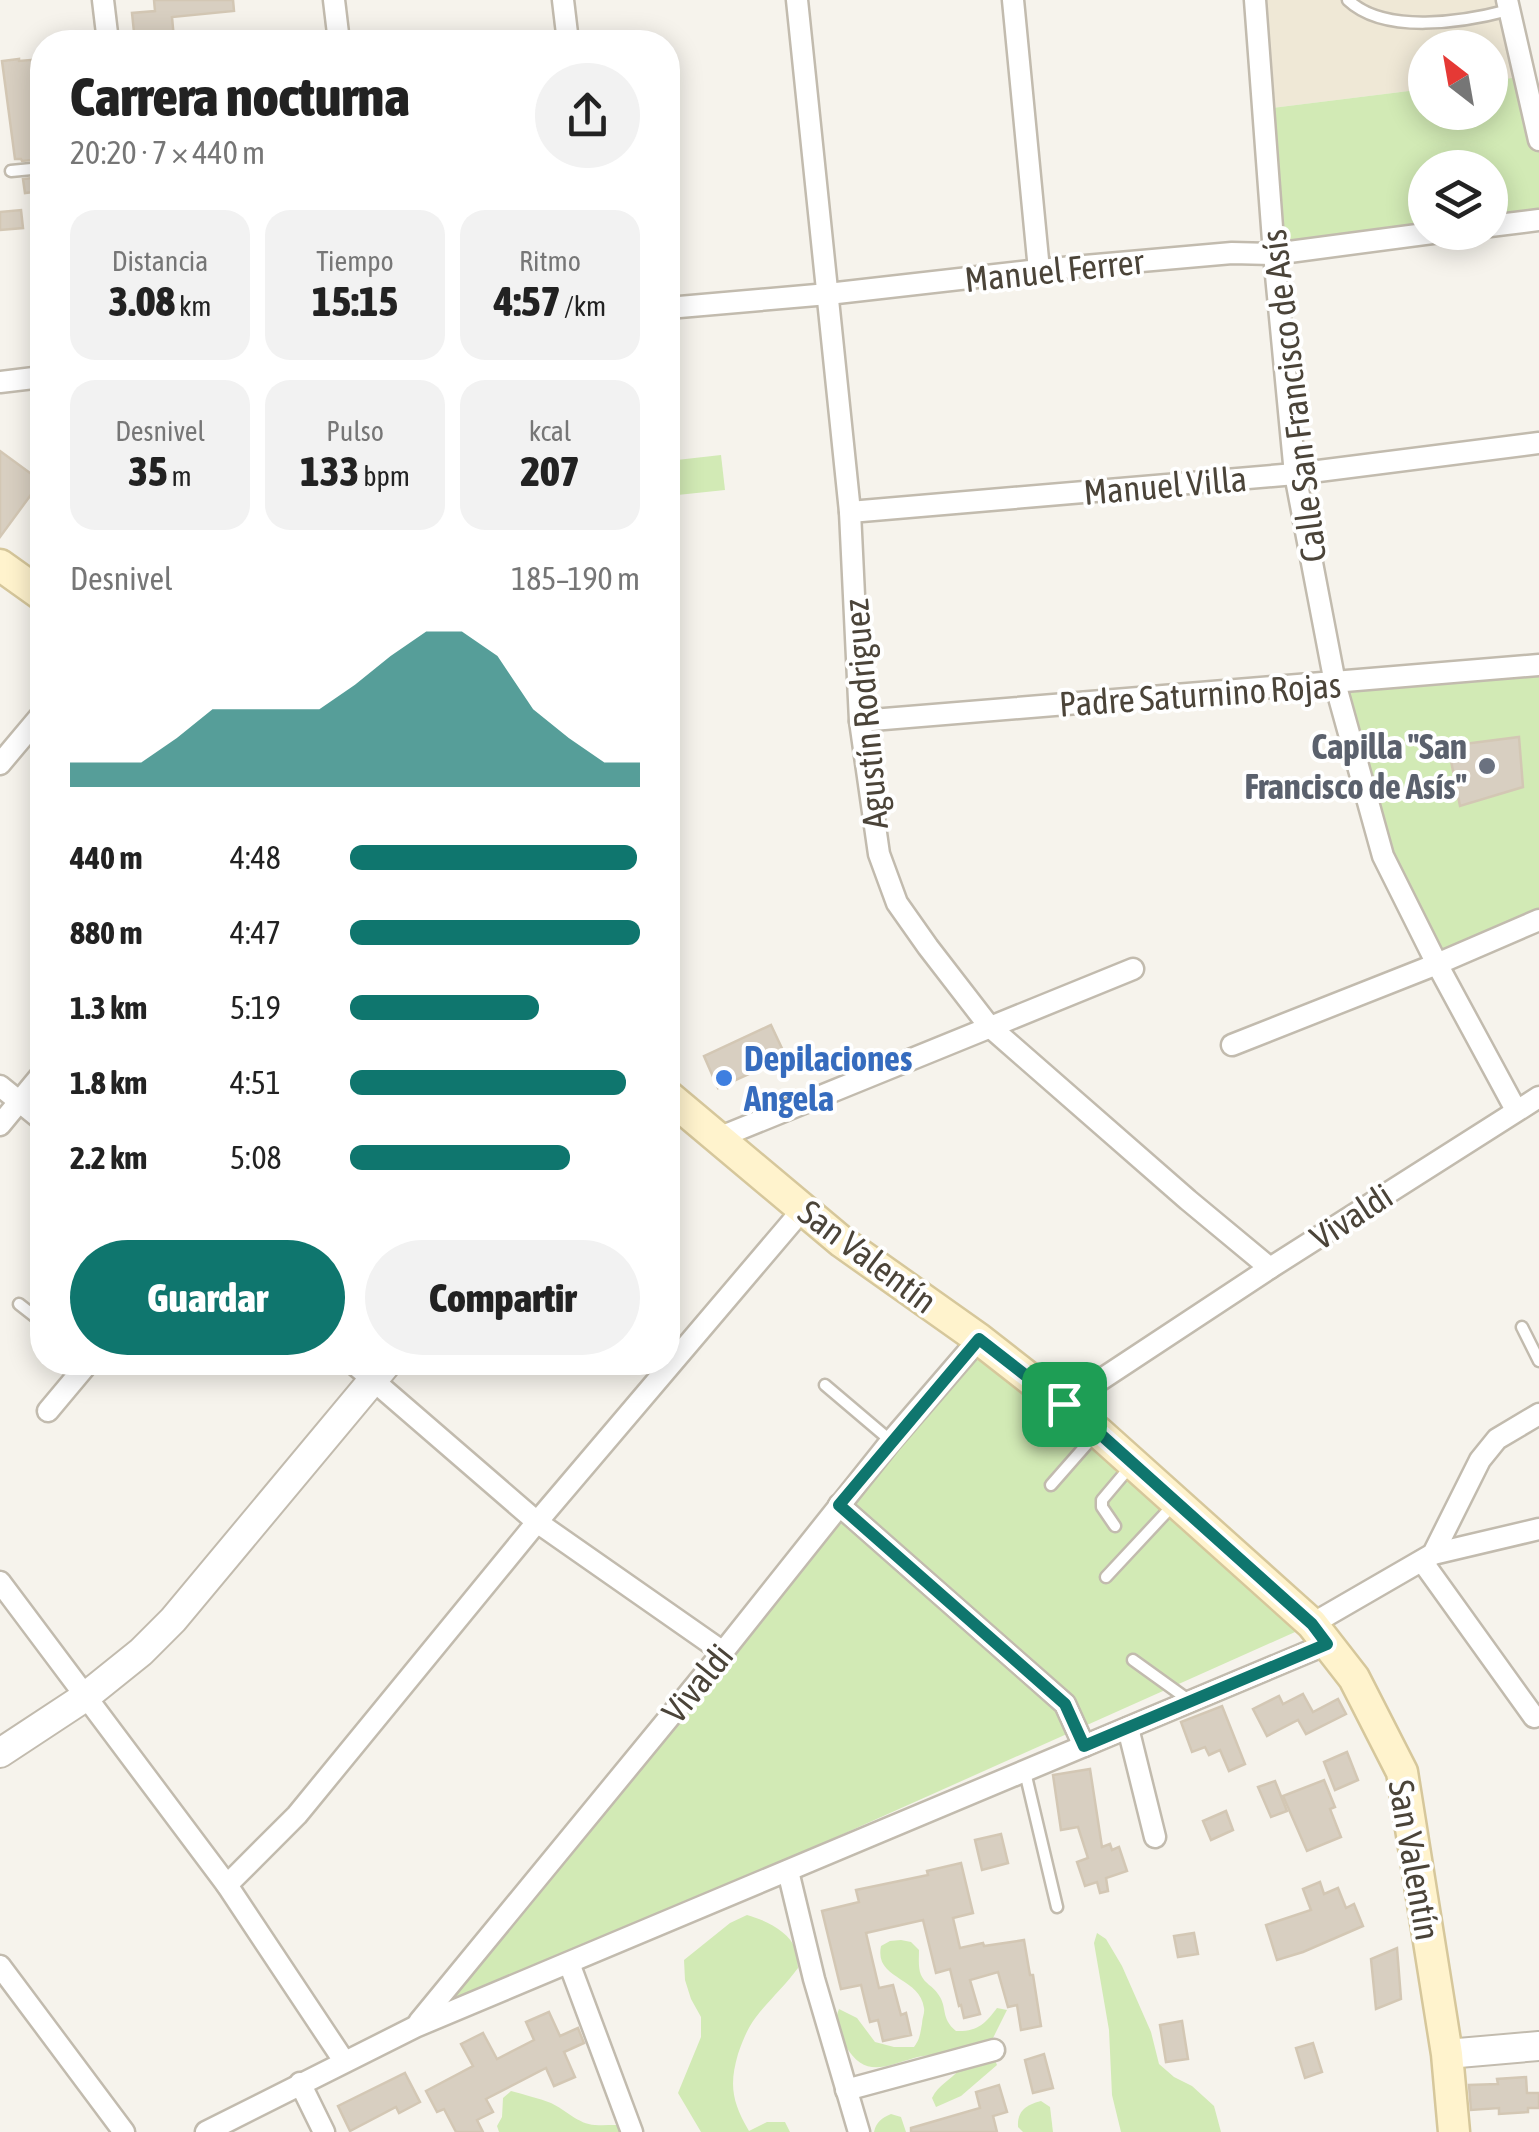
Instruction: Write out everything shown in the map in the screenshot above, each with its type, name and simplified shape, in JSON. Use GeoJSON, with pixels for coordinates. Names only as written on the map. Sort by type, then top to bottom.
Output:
{"type":"FeatureCollection","features":[{"type":"Feature","properties":{"kind":"main road"},"geometry":{"type":"LineString","coordinates":[[0,565],[30,586]]}},
{"type":"Feature","properties":{"kind":"main road","name":"San Valentín"},"geometry":{"type":"LineString","coordinates":[[680,1106],[842,1242],[979,1339],[1098,1432],[1320,1634],[1354,1678],[1402,1772],[1447,2054],[1454,2132]]}},
{"type":"Feature","properties":{"kind":"street"},"geometry":{"type":"LineString","coordinates":[[104,0],[107,30]]}},
{"type":"Feature","properties":{"kind":"street"},"geometry":{"type":"LineString","coordinates":[[334,0],[338,30]]}},
{"type":"Feature","properties":{"kind":"street"},"geometry":{"type":"LineString","coordinates":[[563,0],[567,30]]}},
{"type":"Feature","properties":{"kind":"street","name":"Agustín Rodriguez"},"geometry":{"type":"LineString","coordinates":[[797,0],[850,512],[860,720],[879,854],[897,903],[990,1026],[1270,1268]]}},
{"type":"Feature","properties":{"kind":"street"},"geometry":{"type":"LineString","coordinates":[[1013,0],[1039,270]]}},
{"type":"Feature","properties":{"kind":"street","name":"Calle San Francisco de Asís"},"geometry":{"type":"LineString","coordinates":[[1256,0],[1295,474],[1335,683],[1383,856],[1436,964],[1516,1110]]}},
{"type":"Feature","properties":{"kind":"street"},"geometry":{"type":"LineString","coordinates":[[1508,5],[1539,140]]}},
{"type":"Feature","properties":{"kind":"street"},"geometry":{"type":"LineString","coordinates":[[1508,224],[1539,220]]}},
{"type":"Feature","properties":{"kind":"street","name":"Manuel Ferrer"},"geometry":{"type":"LineString","coordinates":[[680,307],[1039,270],[1232,253],[1274,254],[1408,236]]}},
{"type":"Feature","properties":{"kind":"street"},"geometry":{"type":"LineString","coordinates":[[0,382],[30,378]]}},
{"type":"Feature","properties":{"kind":"street","name":"Manuel Villa"},"geometry":{"type":"LineString","coordinates":[[850,512],[1295,474],[1539,444]]}},
{"type":"Feature","properties":{"kind":"street","name":"Padre Saturnino Rojas"},"geometry":{"type":"LineString","coordinates":[[860,720],[1539,665]]}},
{"type":"Feature","properties":{"kind":"street"},"geometry":{"type":"LineString","coordinates":[[0,764],[30,728]]}},
{"type":"Feature","properties":{"kind":"street"},"geometry":{"type":"LineString","coordinates":[[1232,1044],[1539,920]]}},
{"type":"Feature","properties":{"kind":"street"},"geometry":{"type":"LineString","coordinates":[[718,1138],[1133,968]]}},
{"type":"Feature","properties":{"kind":"street"},"geometry":{"type":"LineString","coordinates":[[0,1086],[30,1110]]}},
{"type":"Feature","properties":{"kind":"street"},"geometry":{"type":"LineString","coordinates":[[0,1125],[30,1089]]}},
{"type":"Feature","properties":{"kind":"street","name":"Vivaldi"},"geometry":{"type":"LineString","coordinates":[[1064,1404],[1539,1096]]}},
{"type":"Feature","properties":{"kind":"street"},"geometry":{"type":"LineString","coordinates":[[680,1353],[803,1208]]}},
{"type":"Feature","properties":{"kind":"street","name":"Vivaldi"},"geometry":{"type":"LineString","coordinates":[[416,2027],[891,1441],[979,1339]]}},
{"type":"Feature","properties":{"kind":"street"},"geometry":{"type":"LineString","coordinates":[[48,1411],[78,1375]]}},
{"type":"Feature","properties":{"kind":"street"},"geometry":{"type":"LineString","coordinates":[[0,1753],[85,1698],[173,1620],[366,1375]]}},
{"type":"Feature","properties":{"kind":"street"},"geometry":{"type":"LineString","coordinates":[[379,1375],[537,1522],[723,1652]]}},
{"type":"Feature","properties":{"kind":"street"},"geometry":{"type":"LineString","coordinates":[[228,1885],[297,1816],[662,1375]]}},
{"type":"Feature","properties":{"kind":"street"},"geometry":{"type":"LineString","coordinates":[[1427,1558],[1480,1460],[1497,1439],[1539,1414]]}},
{"type":"Feature","properties":{"kind":"street"},"geometry":{"type":"LineString","coordinates":[[839,1505],[1065,1704],[1084,1746]]}},
{"type":"Feature","properties":{"kind":"street"},"geometry":{"type":"LineString","coordinates":[[206,2132],[416,2027],[1190,1702],[1320,1634],[1427,1558],[1539,1529]]}},
{"type":"Feature","properties":{"kind":"street"},"geometry":{"type":"LineString","coordinates":[[1427,1558],[1534,1717]]}},
{"type":"Feature","properties":{"kind":"street"},"geometry":{"type":"LineString","coordinates":[[0,1582],[228,1885],[344,2061]]}},
{"type":"Feature","properties":{"kind":"street"},"geometry":{"type":"LineString","coordinates":[[1128,1728],[1155,1837]]}},
{"type":"Feature","properties":{"kind":"street"},"geometry":{"type":"LineString","coordinates":[[788,1872],[814,1979],[859,2132]]}},
{"type":"Feature","properties":{"kind":"street"},"geometry":{"type":"LineString","coordinates":[[568,1962],[632,2132]]}},
{"type":"Feature","properties":{"kind":"street"},"geometry":{"type":"LineString","coordinates":[[0,1966],[124,2132]]}},
{"type":"Feature","properties":{"kind":"street"},"geometry":{"type":"LineString","coordinates":[[1447,2054],[1539,2046]]}},
{"type":"Feature","properties":{"kind":"street"},"geometry":{"type":"LineString","coordinates":[[846,2090],[994,2050]]}},
{"type":"Feature","properties":{"kind":"street"},"geometry":{"type":"LineString","coordinates":[[300,2083],[324,2132]]}},
{"type":"Feature","properties":{"kind":"lane"},"geometry":{"type":"LineString","coordinates":[[1348,0],[1358,9],[1408,23],[1451,20],[1508,5]]}},
{"type":"Feature","properties":{"kind":"lane"},"geometry":{"type":"LineString","coordinates":[[11,171],[30,169]]}},
{"type":"Feature","properties":{"kind":"lane"},"geometry":{"type":"LineString","coordinates":[[19,1304],[30,1313]]}},
{"type":"Feature","properties":{"kind":"lane"},"geometry":{"type":"LineString","coordinates":[[1522,1327],[1539,1361]]}},
{"type":"Feature","properties":{"kind":"lane"},"geometry":{"type":"LineString","coordinates":[[825,1386],[891,1441]]}},
{"type":"Feature","properties":{"kind":"lane"},"geometry":{"type":"LineString","coordinates":[[1051,1485],[1098,1432]]}},
{"type":"Feature","properties":{"kind":"lane"},"geometry":{"type":"LineString","coordinates":[[1115,1526],[1102,1507],[1102,1500],[1133,1463]]}},
{"type":"Feature","properties":{"kind":"lane"},"geometry":{"type":"LineString","coordinates":[[1106,1576],[1176,1502]]}},
{"type":"Feature","properties":{"kind":"lane"},"geometry":{"type":"LineString","coordinates":[[1134,1660],[1190,1702]]}},
{"type":"Feature","properties":{"kind":"lane"},"geometry":{"type":"LineString","coordinates":[[1025,1772],[1057,1907]]}},
{"type":"Feature","properties":{"kind":"shaded area"},"geometry":{"type":"Polygon","coordinates":[[[1255,0],[1503,0],[1519,77],[1508,79],[1508,30],[1408,30],[1408,91],[1263,109],[1255,0]]]}},
{"type":"Feature","properties":{"kind":"green space"},"geometry":{"type":"Polygon","coordinates":[[[1519,77],[1539,151],[1539,220],[1508,224],[1508,150],[1408,150],[1408,234],[1274,254],[1263,109],[1408,91],[1408,130],[1508,130],[1508,79],[1519,77]]]}},
{"type":"Feature","properties":{"kind":"green space"},"geometry":{"type":"Polygon","coordinates":[[[721,455],[725,490],[680,495],[680,460],[721,455]]]}},
{"type":"Feature","properties":{"kind":"green space"},"geometry":{"type":"Polygon","coordinates":[[[1539,665],[1539,918],[1444,959],[1406,892],[1338,683],[1539,665]]]}},
{"type":"Feature","properties":{"kind":"green space"},"geometry":{"type":"Polygon","coordinates":[[[974,1346],[1313,1624],[438,2015],[974,1346]]]}},
{"type":"Feature","properties":{"kind":"green space"},"geometry":{"type":"Polygon","coordinates":[[[747,1915],[769,1923],[788,1937],[796,1950],[798,1968],[748,2030],[735,2065],[734,2093],[749,2131],[767,2122],[785,2122],[790,2132],[701,2132],[678,2093],[701,2037],[701,2017],[685,1980],[684,1960],[730,1923],[747,1915]]]}},
{"type":"Feature","properties":{"kind":"green space"},"geometry":{"type":"Polygon","coordinates":[[[1097,1933],[1106,1939],[1122,1966],[1151,2032],[1159,2064],[1214,2106],[1221,2132],[1121,2132],[1112,2095],[1109,2030],[1094,1943],[1097,1933]]]}},
{"type":"Feature","properties":{"kind":"green space"},"geometry":{"type":"Polygon","coordinates":[[[901,1940],[911,1942],[919,1950],[921,1975],[938,1994],[948,2022],[956,2031],[980,2026],[997,2008],[1007,2010],[989,2046],[997,2065],[961,2096],[936,2107],[932,2098],[935,2093],[960,2069],[945,2054],[884,2067],[867,2066],[852,2055],[837,2028],[839,2009],[857,2018],[875,2042],[914,2047],[924,2012],[921,1998],[884,1966],[881,1957],[881,1946],[901,1940]]]}},
{"type":"Feature","properties":{"kind":"green space"},"geometry":{"type":"Polygon","coordinates":[[[511,2091],[551,2103],[589,2124],[626,2126],[643,2132],[499,2132],[503,2098],[511,2091]]]}},
{"type":"Feature","properties":{"kind":"green space"},"geometry":{"type":"Polygon","coordinates":[[[1041,2101],[1050,2107],[1053,2132],[1023,2132],[1018,2127],[1021,2113],[1041,2101]]]}},
{"type":"Feature","properties":{"kind":"green space"},"geometry":{"type":"Polygon","coordinates":[[[891,2114],[901,2117],[906,2132],[874,2132],[880,2121],[891,2114]]]}},
{"type":"Feature","properties":{"kind":"building"},"geometry":{"type":"Polygon","coordinates":[[[154,0],[233,0],[234,11],[172,17],[173,30],[134,30],[132,13],[155,11],[154,0]]]}},
{"type":"Feature","properties":{"kind":"building"},"geometry":{"type":"Polygon","coordinates":[[[30,60],[30,160],[15,159],[2,61],[30,60]]]}},
{"type":"Feature","properties":{"kind":"building"},"geometry":{"type":"Polygon","coordinates":[[[30,178],[30,192],[25,193],[23,179],[30,178]]]}},
{"type":"Feature","properties":{"kind":"building"},"geometry":{"type":"Polygon","coordinates":[[[21,210],[23,228],[0,230],[0,212],[21,210]]]}},
{"type":"Feature","properties":{"kind":"building"},"geometry":{"type":"Polygon","coordinates":[[[0,451],[30,473],[30,496],[0,537],[0,451]]]}},
{"type":"Feature","properties":{"kind":"building","name":"Capilla \"San Francisco de Asís\""},"geometry":{"type":"Polygon","coordinates":[[[1519,737],[1523,787],[1460,806],[1448,746],[1519,737]]]}},
{"type":"Feature","properties":{"kind":"building"},"geometry":{"type":"Polygon","coordinates":[[[771,1025],[786,1057],[718,1088],[704,1056],[771,1025]]]}},
{"type":"Feature","properties":{"kind":"building"},"geometry":{"type":"Polygon","coordinates":[[[1303,1694],[1313,1712],[1338,1699],[1346,1714],[1306,1734],[1298,1720],[1267,1736],[1253,1709],[1279,1696],[1283,1704],[1303,1694]]]}},
{"type":"Feature","properties":{"kind":"building"},"geometry":{"type":"Polygon","coordinates":[[[1222,1706],[1245,1764],[1229,1771],[1220,1750],[1209,1755],[1205,1747],[1192,1752],[1181,1722],[1222,1706]]]}},
{"type":"Feature","properties":{"kind":"building"},"geometry":{"type":"Polygon","coordinates":[[[1347,1752],[1358,1780],[1335,1790],[1324,1762],[1347,1752]]]}},
{"type":"Feature","properties":{"kind":"building"},"geometry":{"type":"Polygon","coordinates":[[[1090,1769],[1102,1847],[1119,1847],[1127,1871],[1106,1878],[1108,1891],[1100,1893],[1097,1882],[1085,1886],[1077,1862],[1088,1858],[1078,1827],[1061,1830],[1053,1775],[1090,1769]]]}},
{"type":"Feature","properties":{"kind":"building"},"geometry":{"type":"Polygon","coordinates":[[[1324,1780],[1341,1837],[1307,1851],[1283,1796],[1324,1780]]]}},
{"type":"Feature","properties":{"kind":"building"},"geometry":{"type":"Polygon","coordinates":[[[1275,1781],[1287,1811],[1271,1817],[1258,1787],[1275,1781]]]}},
{"type":"Feature","properties":{"kind":"building"},"geometry":{"type":"Polygon","coordinates":[[[1226,1811],[1233,1830],[1211,1840],[1203,1821],[1226,1811]]]}},
{"type":"Feature","properties":{"kind":"building"},"geometry":{"type":"Polygon","coordinates":[[[1001,1834],[1008,1863],[982,1870],[975,1840],[1001,1834]]]}},
{"type":"Feature","properties":{"kind":"building"},"geometry":{"type":"Polygon","coordinates":[[[961,1863],[973,1913],[953,1918],[960,1948],[1024,1940],[1041,2026],[1021,2030],[1017,2005],[1008,2007],[998,1972],[970,1980],[980,2014],[964,2018],[950,1969],[936,1973],[923,1920],[866,1933],[879,1988],[893,1985],[911,2035],[883,2041],[878,2020],[870,2022],[861,1985],[841,1989],[822,1911],[859,1902],[856,1890],[928,1875],[927,1871],[961,1863]]]}},
{"type":"Feature","properties":{"kind":"building"},"geometry":{"type":"Polygon","coordinates":[[[1320,1882],[1324,1894],[1338,1888],[1346,1908],[1354,1904],[1363,1926],[1277,1960],[1266,1925],[1311,1910],[1303,1889],[1320,1882]]]}},
{"type":"Feature","properties":{"kind":"building"},"geometry":{"type":"Polygon","coordinates":[[[1194,1933],[1198,1954],[1178,1957],[1174,1936],[1194,1933]]]}},
{"type":"Feature","properties":{"kind":"building"},"geometry":{"type":"Polygon","coordinates":[[[1397,1948],[1401,1999],[1376,2009],[1371,1959],[1397,1948]]]}},
{"type":"Feature","properties":{"kind":"building"},"geometry":{"type":"Polygon","coordinates":[[[549,2012],[560,2036],[578,2028],[584,2043],[564,2052],[575,2077],[554,2086],[546,2068],[486,2099],[493,2112],[477,2120],[483,2132],[456,2132],[444,2109],[437,2112],[426,2091],[473,2066],[461,2044],[483,2033],[497,2059],[534,2040],[526,2022],[549,2012]]]}},
{"type":"Feature","properties":{"kind":"building"},"geometry":{"type":"Polygon","coordinates":[[[1182,2021],[1188,2059],[1166,2062],[1160,2025],[1182,2021]]]}},
{"type":"Feature","properties":{"kind":"building"},"geometry":{"type":"Polygon","coordinates":[[[1313,2043],[1322,2072],[1305,2078],[1296,2048],[1313,2043]]]}},
{"type":"Feature","properties":{"kind":"building"},"geometry":{"type":"Polygon","coordinates":[[[1044,2054],[1053,2088],[1033,2093],[1025,2060],[1044,2054]]]}},
{"type":"Feature","properties":{"kind":"building"},"geometry":{"type":"Polygon","coordinates":[[[405,2073],[420,2102],[399,2113],[396,2107],[350,2131],[338,2106],[405,2073]]]}},
{"type":"Feature","properties":{"kind":"building"},"geometry":{"type":"Polygon","coordinates":[[[1526,2077],[1527,2093],[1539,2093],[1539,2108],[1499,2114],[1499,2108],[1471,2110],[1469,2085],[1498,2084],[1497,2079],[1526,2077]]]}},
{"type":"Feature","properties":{"kind":"building"},"geometry":{"type":"Polygon","coordinates":[[[999,2085],[1007,2112],[993,2116],[997,2132],[911,2132],[911,2128],[980,2108],[976,2092],[999,2085]]]}},
{"type":"Feature","properties":{"kind":"place","name":"Capilla \"San Francisco de Asís\""},"geometry":{"type":"Point","coordinates":[1487,766]}},
{"type":"Feature","properties":{"kind":"place","name":"Depilaciones Angela"},"geometry":{"type":"Point","coordinates":[724,1078]}},
{"type":"Feature","properties":{"kind":"route"},"geometry":{"type":"LineString","coordinates":[[979,1339],[1064,1404],[1312,1624],[1327,1644],[1084,1746],[1065,1704],[839,1505],[979,1339]]}}]}
